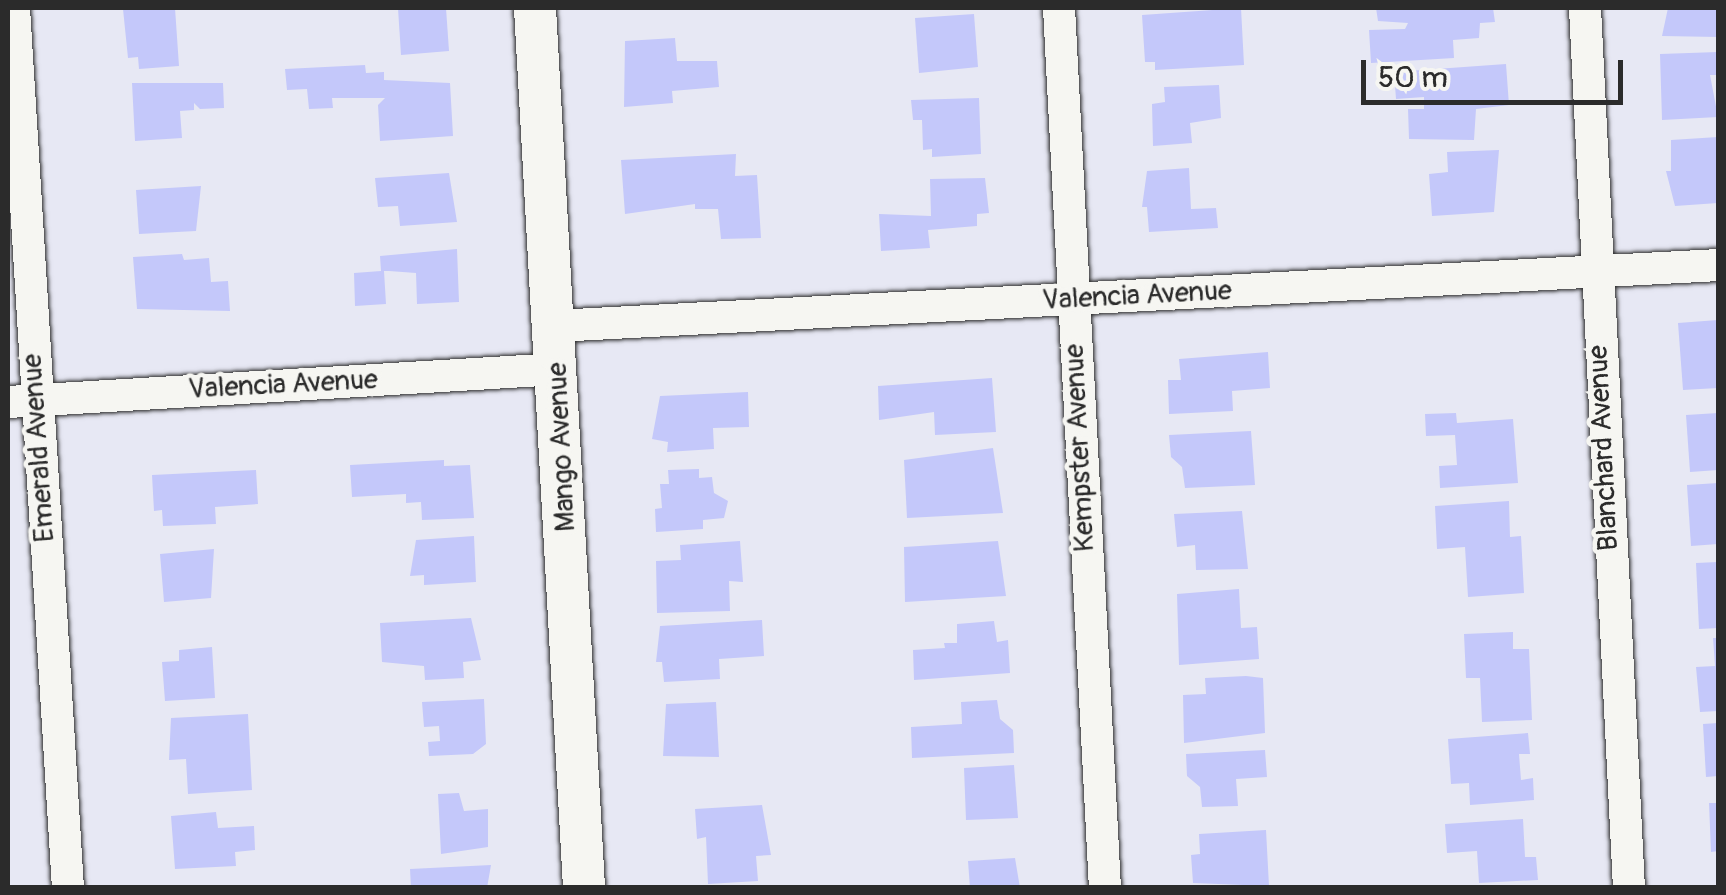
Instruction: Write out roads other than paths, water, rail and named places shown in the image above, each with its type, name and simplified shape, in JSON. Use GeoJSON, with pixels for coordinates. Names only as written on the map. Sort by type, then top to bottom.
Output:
{"type":"FeatureCollection","features":[{"type":"Feature","properties":{"kind":"street","name":"Emerald Avenue"},"geometry":{"type":"LineString","coordinates":[[14,8],[22,401],[68,888]]}},
{"type":"Feature","properties":{"kind":"street","name":"Mango Avenue"},"geometry":{"type":"LineString","coordinates":[[535,8],[584,888]]}},
{"type":"Feature","properties":{"kind":"street","name":"Kempster Avenue"},"geometry":{"type":"LineString","coordinates":[[1060,8],[1105,888]]}},
{"type":"Feature","properties":{"kind":"street","name":"Blanchard Avenue"},"geometry":{"type":"LineString","coordinates":[[1585,8],[1595,272],[1629,888]]}},
{"type":"Feature","properties":{"kind":"street","name":"Valencia Avenue"},"geometry":{"type":"LineString","coordinates":[[555,326],[1718,265]]}},
{"type":"Feature","properties":{"kind":"street","name":"Valencia Avenue"},"geometry":{"type":"LineString","coordinates":[[22,401],[558,369]]}}]}
